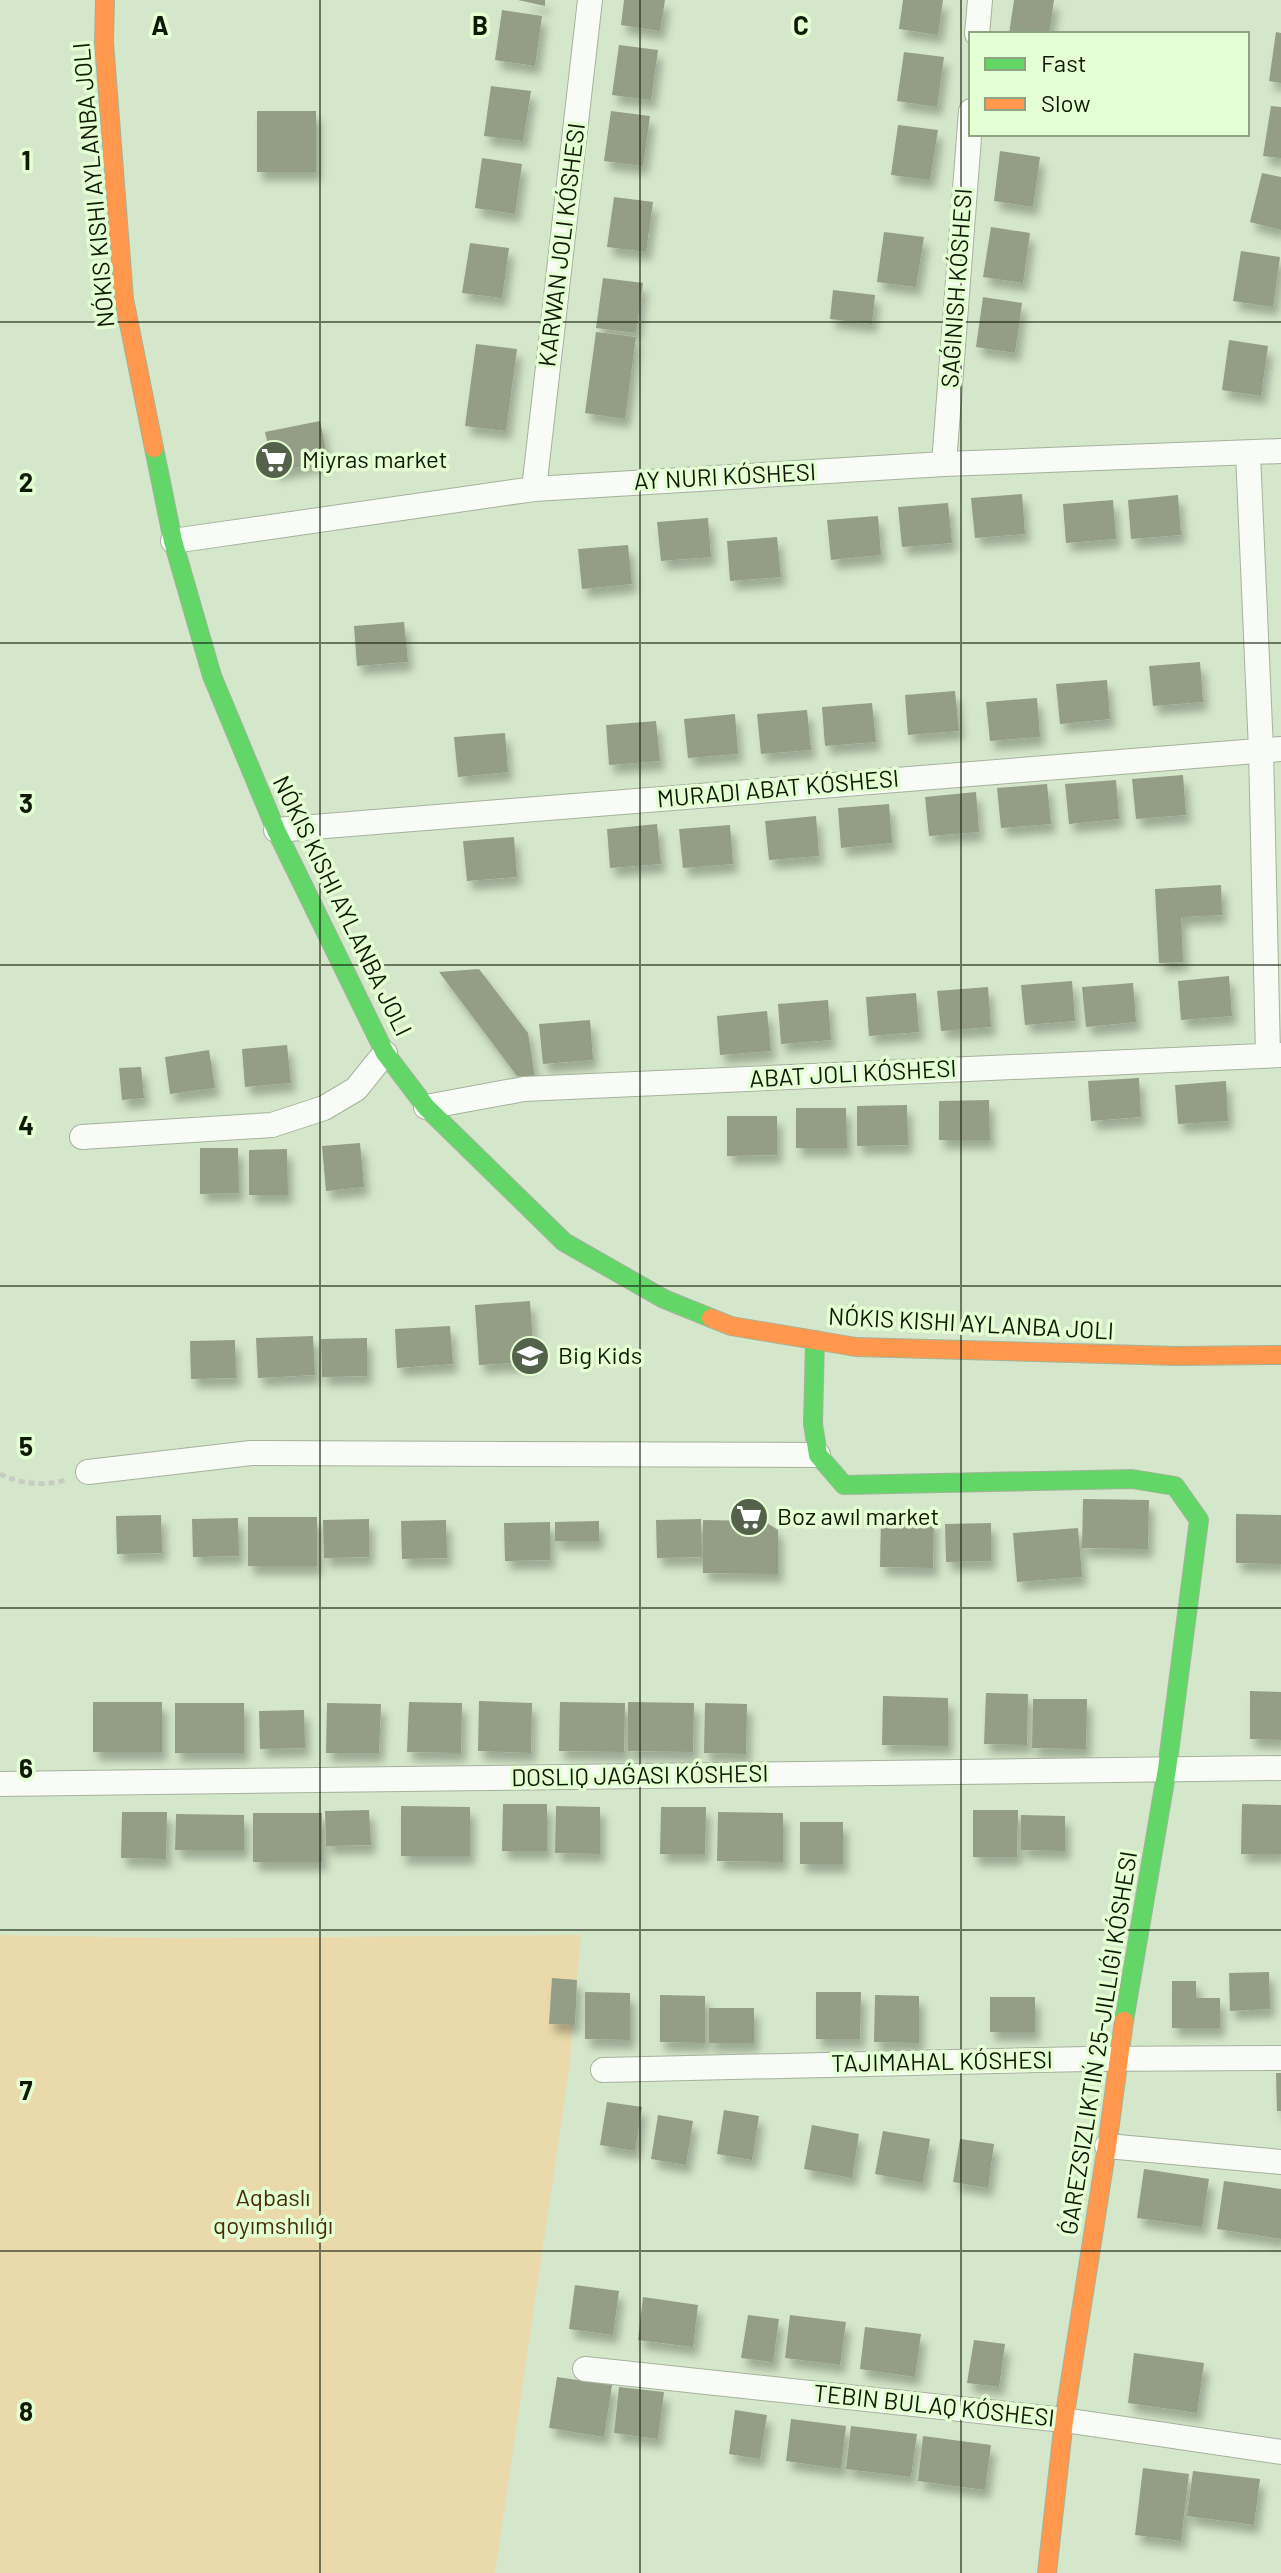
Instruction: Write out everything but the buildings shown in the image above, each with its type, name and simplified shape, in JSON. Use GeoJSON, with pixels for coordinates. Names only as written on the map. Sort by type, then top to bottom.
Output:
{"type":"FeatureCollection","features":[{"type":"Feature","properties":{"kind":"main road"},"geometry":{"type":"LineString","coordinates":[[105,0],[104,42],[124,299],[173,541],[212,676],[276,830],[385,1053],[426,1107],[564,1242],[664,1299],[731,1326],[856,1347],[1177,1356],[1281,1355]]}},
{"type":"Feature","properties":{"kind":"main road"},"geometry":{"type":"LineString","coordinates":[[815,1340],[813,1424],[818,1455],[844,1485],[1132,1479],[1175,1486],[1199,1520],[1167,1769],[1117,2059],[1107,2146],[1064,2420],[1047,2573]]}},
{"type":"Feature","properties":{"kind":"street"},"geometry":{"type":"LineString","coordinates":[[534,489],[590,0]]}},
{"type":"Feature","properties":{"kind":"street"},"geometry":{"type":"LineString","coordinates":[[977,32],[980,0]]}},
{"type":"Feature","properties":{"kind":"street"},"geometry":{"type":"LineString","coordinates":[[944,464],[969,136]]}},
{"type":"Feature","properties":{"kind":"street"},"geometry":{"type":"LineString","coordinates":[[173,541],[534,489],[944,464],[1281,451]]}},
{"type":"Feature","properties":{"kind":"street"},"geometry":{"type":"LineString","coordinates":[[426,1107],[524,1089],[1274,1055],[1271,750],[1248,453]]}},
{"type":"Feature","properties":{"kind":"street"},"geometry":{"type":"LineString","coordinates":[[276,830],[1271,750]]}},
{"type":"Feature","properties":{"kind":"street"},"geometry":{"type":"LineString","coordinates":[[82,1137],[272,1125],[324,1108],[356,1089],[385,1053]]}},
{"type":"Feature","properties":{"kind":"street"},"geometry":{"type":"LineString","coordinates":[[88,1472],[251,1453],[818,1455]]}},
{"type":"Feature","properties":{"kind":"street"},"geometry":{"type":"LineString","coordinates":[[0,1784],[1281,1768]]}},
{"type":"Feature","properties":{"kind":"street","name":"TAJIMAHAL KÓSHESI"},"geometry":{"type":"LineString","coordinates":[[603,2070],[1281,2058]]}},
{"type":"Feature","properties":{"kind":"street"},"geometry":{"type":"LineString","coordinates":[[1107,2146],[1281,2162]]}},
{"type":"Feature","properties":{"kind":"street","name":"TEBIN BULAQ KÓSHESI"},"geometry":{"type":"LineString","coordinates":[[585,2369],[1064,2420],[1281,2452]]}},
{"type":"Feature","properties":{"kind":"path"},"geometry":{"type":"LineString","coordinates":[[0,1474],[13,1480],[55,1484],[88,1472]]}},
{"type":"Feature","properties":{"kind":"green space","name":"Aqbaslı qoyımshılıǵı"},"geometry":{"type":"Polygon","coordinates":[[[0,1935],[181,1938],[581,1935],[569,2070],[495,2573],[0,2573],[0,1935]]]}},
{"type":"Feature","properties":{"kind":"traffic: fast"},"geometry":{"type":"LineString","coordinates":[[154,448],[173,541],[212,676],[276,830],[385,1053],[426,1107],[564,1242],[664,1299],[711,1318]]}},
{"type":"Feature","properties":{"kind":"traffic: fast"},"geometry":{"type":"LineString","coordinates":[[815,1340],[813,1424],[818,1455],[844,1485],[1132,1479],[1175,1486],[1199,1520],[1167,1769],[1124,2021]]}},
{"type":"Feature","properties":{"kind":"traffic: slow"},"geometry":{"type":"LineString","coordinates":[[105,0],[104,42],[124,299],[154,448]]}},
{"type":"Feature","properties":{"kind":"traffic: slow"},"geometry":{"type":"LineString","coordinates":[[711,1318],[731,1326],[856,1347],[1177,1356],[1281,1355]]}},
{"type":"Feature","properties":{"kind":"traffic: slow"},"geometry":{"type":"LineString","coordinates":[[1047,2573],[1064,2420],[1124,2021]]}},
{"type":"Feature","properties":{"kind":"place","name":"Miyras market"},"geometry":{"type":"Point","coordinates":[274,460]}},
{"type":"Feature","properties":{"kind":"place","name":"Big Kids"},"geometry":{"type":"Point","coordinates":[530,1356]}},
{"type":"Feature","properties":{"kind":"place","name":"Boz awıl market"},"geometry":{"type":"Point","coordinates":[749,1517]}}]}
